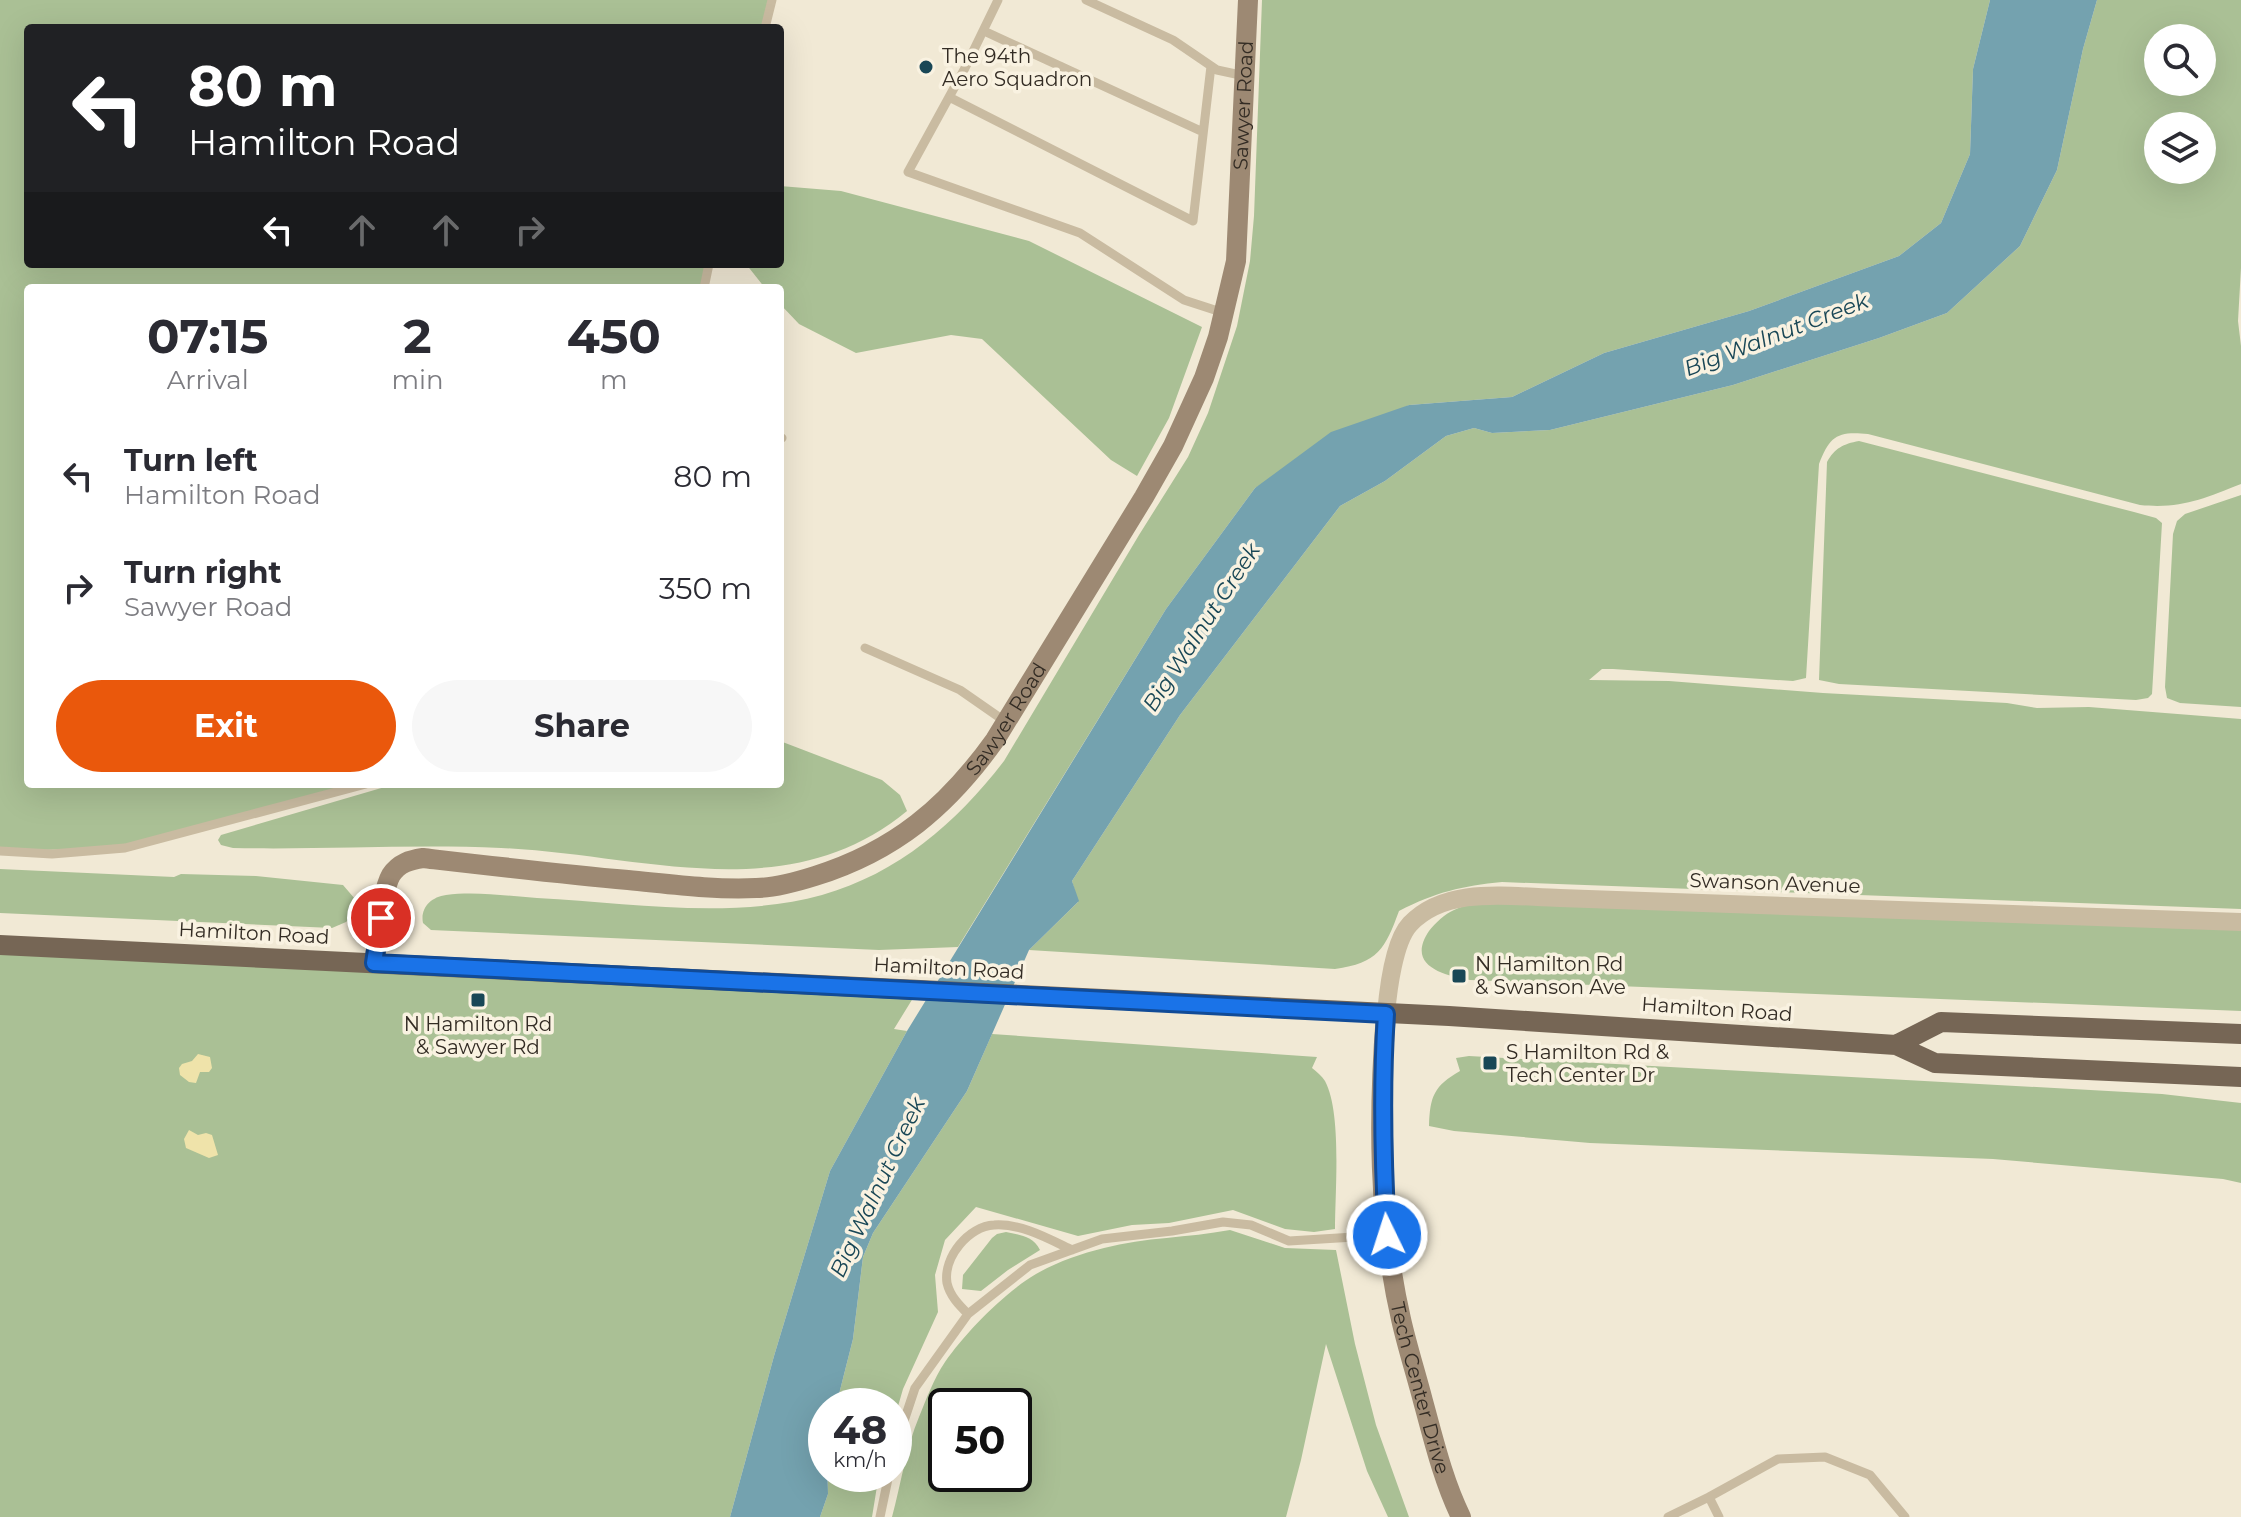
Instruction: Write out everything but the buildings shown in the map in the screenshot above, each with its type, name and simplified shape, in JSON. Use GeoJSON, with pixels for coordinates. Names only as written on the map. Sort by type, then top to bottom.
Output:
{"type":"FeatureCollection","features":[{"type":"Feature","properties":{"kind":"main road","name":"Hamilton Road"},"geometry":{"type":"LineString","coordinates":[[0,945],[1386,1014],[1896,1045],[1935,1063],[2241,1077]]}},
{"type":"Feature","properties":{"kind":"main road"},"geometry":{"type":"LineString","coordinates":[[1896,1045],[1941,1022],[2241,1034]]}},
{"type":"Feature","properties":{"kind":"street","name":"Sawyer Road"},"geometry":{"type":"LineString","coordinates":[[374,963],[385,891],[390,876],[408,860],[423,858],[552,874],[714,888],[758,888],[799,881],[861,859],[919,823],[947,800],[973,771],[1006,723],[1173,446],[1204,378],[1236,261],[1248,0]]}},
{"type":"Feature","properties":{"kind":"street","name":"Swanson Avenue"},"geometry":{"type":"LineString","coordinates":[[1386,1014],[1388,980],[1408,925],[1448,900],[1484,896],[2241,922]]}},
{"type":"Feature","properties":{"kind":"street","name":"Tech Center Drive"},"geometry":{"type":"LineString","coordinates":[[1386,1014],[1381,1092],[1387,1235],[1400,1317],[1447,1487],[1461,1517]]}},
{"type":"Feature","properties":{"kind":"lane"},"geometry":{"type":"LineString","coordinates":[[766,24],[772,0]]}},
{"type":"Feature","properties":{"kind":"lane"},"geometry":{"type":"LineString","coordinates":[[998,0],[908,172],[1080,233],[1184,300],[1224,313]]}},
{"type":"Feature","properties":{"kind":"lane"},"geometry":{"type":"LineString","coordinates":[[1086,0],[1173,40],[1217,70],[1245,76]]}},
{"type":"Feature","properties":{"kind":"lane"},"geometry":{"type":"LineString","coordinates":[[984,31],[1203,132]]}},
{"type":"Feature","properties":{"kind":"lane"},"geometry":{"type":"LineString","coordinates":[[949,97],[1193,221],[1211,66]]}},
{"type":"Feature","properties":{"kind":"lane"},"geometry":{"type":"LineString","coordinates":[[865,648],[960,690],[1006,723]]}},
{"type":"Feature","properties":{"kind":"lane"},"geometry":{"type":"LineString","coordinates":[[0,851],[52,854],[125,848],[351,788]]}},
{"type":"Feature","properties":{"kind":"lane"},"geometry":{"type":"LineString","coordinates":[[912,1397],[915,1388],[968,1314],[1030,1265],[1102,1239],[1223,1222],[1251,1225],[1289,1241],[1387,1235]]}},
{"type":"Feature","properties":{"kind":"lane"},"geometry":{"type":"LineString","coordinates":[[968,1314],[955,1301],[947,1281],[953,1253],[970,1234],[992,1224],[1014,1227],[1072,1250]]}},
{"type":"Feature","properties":{"kind":"lane"},"geometry":{"type":"LineString","coordinates":[[1668,1517],[1778,1459],[1825,1457],[1870,1475],[1905,1517]]}},
{"type":"Feature","properties":{"kind":"lane"},"geometry":{"type":"LineString","coordinates":[[880,1517],[885,1492]]}},
{"type":"Feature","properties":{"kind":"lane"},"geometry":{"type":"LineString","coordinates":[[1709,1497],[1719,1517]]}},
{"type":"Feature","properties":{"kind":"green space"},"geometry":{"type":"Polygon","coordinates":[[[0,0],[772,0],[766,24],[24,24],[24,268],[708,268],[705,284],[24,284],[24,788],[351,788],[125,848],[0,851],[0,0]]]}},
{"type":"Feature","properties":{"kind":"green space"},"geometry":{"type":"Polygon","coordinates":[[[1262,0],[1990,0],[1973,69],[1970,154],[1941,223],[1899,256],[1749,311],[1604,353],[1512,397],[1409,405],[1255,488],[1166,609],[958,947],[879,950],[431,930],[423,923],[423,913],[431,901],[457,894],[680,908],[752,907],[822,895],[876,874],[901,859],[946,825],[986,784],[1004,761],[1188,457],[1208,413],[1237,326],[1250,261],[1262,0]]]}},
{"type":"Feature","properties":{"kind":"green space"},"geometry":{"type":"Polygon","coordinates":[[[2097,0],[2241,0],[2241,268],[2238,321],[2241,346],[2241,484],[2180,504],[2140,505],[1868,434],[1842,435],[1831,441],[1819,464],[1806,678],[1793,681],[1602,669],[1589,680],[1669,681],[2007,703],[2037,708],[2089,707],[2241,719],[2241,909],[1502,882],[1449,891],[1399,911],[1378,952],[1361,963],[1335,969],[1029,950],[1078,902],[1072,881],[1180,715],[1340,506],[1385,481],[1446,436],[1474,428],[1492,433],[1550,430],[1733,385],[1947,313],[2020,246],[2057,170],[2083,49],[2097,0]]]}},
{"type":"Feature","properties":{"kind":"green space"},"geometry":{"type":"Polygon","coordinates":[[[784,186],[841,191],[1029,241],[1202,327],[1169,418],[1137,476],[1111,460],[982,339],[951,335],[856,353],[799,324],[784,308],[784,284],[762,284],[749,268],[784,268],[784,186]]]}},
{"type":"Feature","properties":{"kind":"green space"},"geometry":{"type":"Polygon","coordinates":[[[1859,441],[2134,512],[2156,518],[2162,523],[2152,694],[2136,700],[1839,684],[1819,680],[1827,462],[1840,447],[1859,441]]]}},
{"type":"Feature","properties":{"kind":"green space"},"geometry":{"type":"Polygon","coordinates":[[[2241,495],[2241,707],[2180,703],[2167,698],[2165,687],[2173,534],[2177,521],[2185,514],[2241,495]]]}},
{"type":"Feature","properties":{"kind":"green space"},"geometry":{"type":"Polygon","coordinates":[[[784,743],[882,780],[900,795],[907,811],[861,841],[812,859],[762,868],[711,869],[501,848],[233,848],[221,845],[218,840],[221,835],[381,788],[784,788],[784,743]]]}},
{"type":"Feature","properties":{"kind":"green space"},"geometry":{"type":"Polygon","coordinates":[[[0,869],[174,877],[181,874],[256,876],[343,885],[355,899],[353,915],[332,928],[0,913],[0,869]]]}},
{"type":"Feature","properties":{"kind":"green space"},"geometry":{"type":"Polygon","coordinates":[[[1504,903],[2241,930],[2241,1011],[1470,980],[1439,971],[1424,960],[1423,943],[1429,931],[1444,916],[1466,906],[1504,903]]]}},
{"type":"Feature","properties":{"kind":"green space"},"geometry":{"type":"Polygon","coordinates":[[[0,945],[918,990],[894,1029],[907,1031],[830,1171],[774,1356],[730,1517],[0,1517],[0,945]]]}},
{"type":"Feature","properties":{"kind":"green space"},"geometry":{"type":"Polygon","coordinates":[[[992,1034],[1317,1057],[1312,1068],[1325,1081],[1334,1112],[1335,1229],[1314,1232],[1285,1229],[1233,1210],[1078,1236],[976,1207],[945,1240],[935,1275],[938,1312],[903,1388],[841,1388],[853,1339],[863,1257],[873,1233],[967,1091],[992,1034]]]}},
{"type":"Feature","properties":{"kind":"green space"},"geometry":{"type":"Polygon","coordinates":[[[1469,1056],[2162,1094],[2241,1103],[2241,1183],[1993,1159],[1590,1143],[1429,1126],[1435,1093],[1460,1071],[1456,1058],[1469,1056]]]}},
{"type":"Feature","properties":{"kind":"green space"},"geometry":{"type":"Polygon","coordinates":[[[1230,1230],[1285,1248],[1336,1250],[1355,1344],[1376,1425],[1409,1517],[1388,1517],[1367,1471],[1326,1344],[1286,1517],[892,1517],[898,1492],[912,1492],[912,1438],[928,1396],[928,1492],[1032,1492],[1032,1388],[931,1388],[941,1368],[974,1326],[1024,1282],[1077,1256],[1135,1242],[1230,1230]]]}},
{"type":"Feature","properties":{"kind":"green space"},"geometry":{"type":"Polygon","coordinates":[[[1006,1232],[1030,1239],[1040,1250],[981,1291],[962,1289],[963,1275],[992,1238],[1006,1232]]]}},
{"type":"Feature","properties":{"kind":"green space"},"geometry":{"type":"Polygon","coordinates":[[[876,1492],[872,1517],[820,1517],[828,1494],[876,1492]]]}},
{"type":"Feature","properties":{"kind":"sand"},"geometry":{"type":"Polygon","coordinates":[[[198,1054],[210,1057],[212,1068],[209,1072],[200,1072],[196,1083],[189,1082],[180,1075],[179,1068],[198,1054]]]}},
{"type":"Feature","properties":{"kind":"sand"},"geometry":{"type":"Polygon","coordinates":[[[189,1130],[198,1135],[212,1135],[218,1155],[209,1158],[186,1148],[184,1139],[189,1130]]]}},
{"type":"Feature","properties":{"kind":"water","name":"Big Walnut Creek"},"geometry":{"type":"Polygon","coordinates":[[[1990,0],[2097,0],[2083,49],[2057,170],[2020,246],[1947,313],[1733,385],[1550,430],[1492,433],[1474,428],[1446,436],[1385,481],[1340,506],[1180,715],[1072,881],[1079,901],[1029,950],[967,1091],[873,1233],[863,1257],[853,1339],[841,1388],[808,1388],[808,1492],[828,1492],[820,1517],[730,1517],[774,1356],[830,1171],[907,1031],[1166,609],[1255,488],[1331,432],[1409,405],[1512,397],[1604,353],[1749,311],[1899,256],[1941,223],[1970,154],[1973,69],[1990,0]]]}},
{"type":"Feature","properties":{"kind":"place","name":"The 94th Aero Squadron"},"geometry":{"type":"Point","coordinates":[926,67]}},
{"type":"Feature","properties":{"kind":"place","name":"N Hamilton Rd & Swanson Ave"},"geometry":{"type":"Point","coordinates":[1459,976]}},
{"type":"Feature","properties":{"kind":"place","name":"N Hamilton Rd & Sawyer Rd"},"geometry":{"type":"Point","coordinates":[478,1000]}},
{"type":"Feature","properties":{"kind":"place","name":"S Hamilton Rd & Tech Center Dr"},"geometry":{"type":"Point","coordinates":[1490,1063]}},
{"type":"Feature","properties":{"kind":"route"},"geometry":{"type":"LineString","coordinates":[[381,918],[374,963],[1386,1014],[1381,1078],[1387,1235]]}}]}
